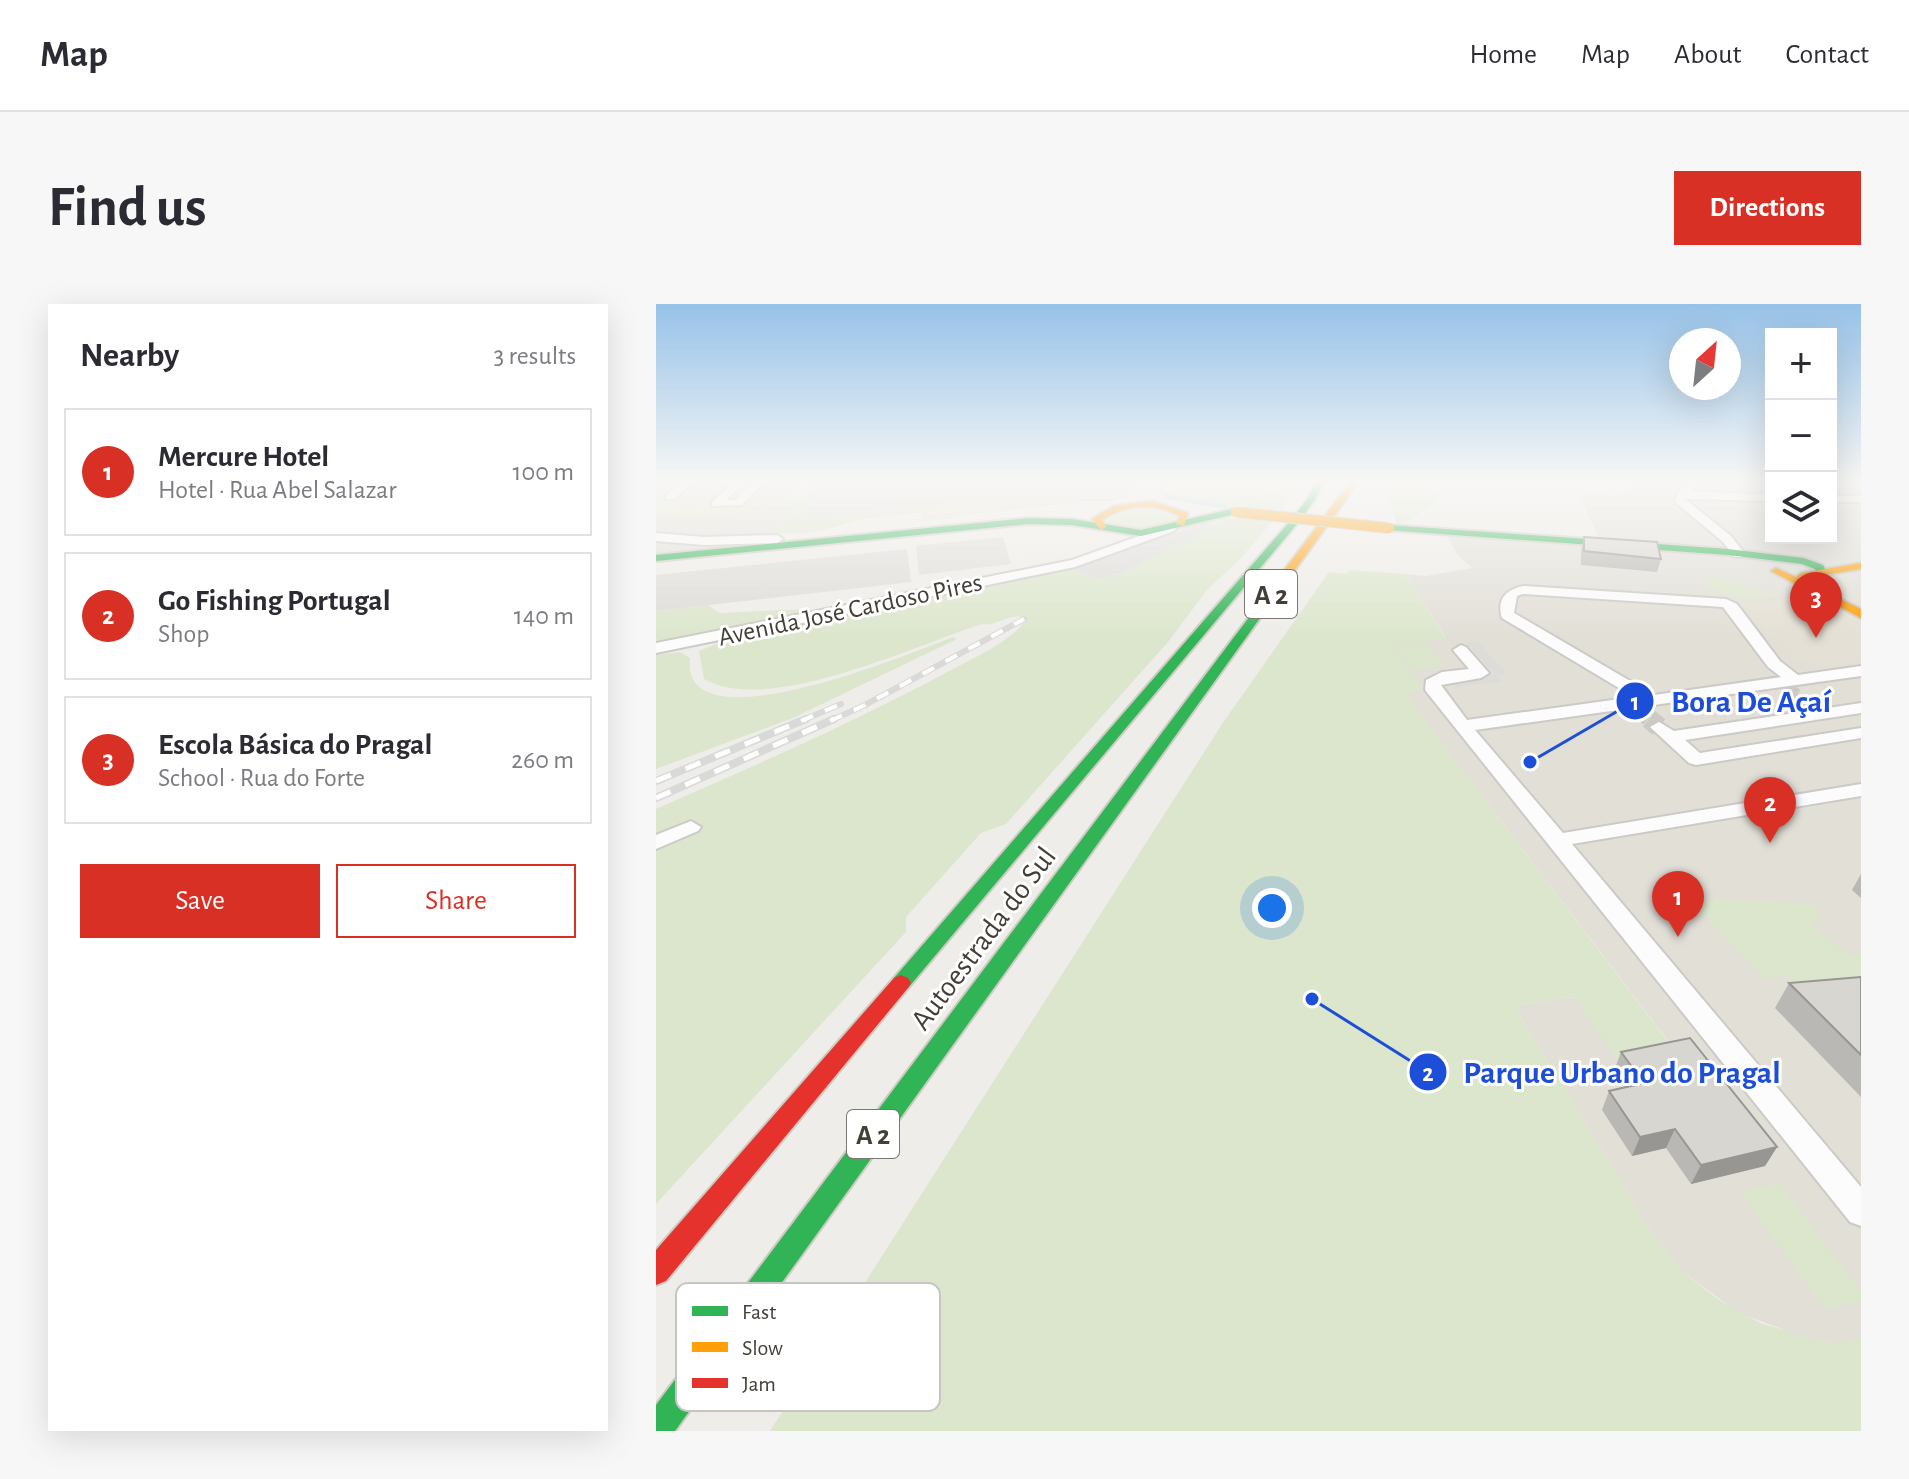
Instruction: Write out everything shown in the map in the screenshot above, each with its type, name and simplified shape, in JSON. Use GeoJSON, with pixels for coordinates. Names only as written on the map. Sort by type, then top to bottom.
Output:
{"type":"FeatureCollection","features":[{"type":"Feature","properties":{"kind":"main road"},"geometry":{"type":"LineString","coordinates":[[656,551],[849,533]]}},
{"type":"Feature","properties":{"kind":"main road"},"geometry":{"type":"LineString","coordinates":[[656,558],[914,533]]}},
{"type":"Feature","properties":{"kind":"main road","name":"Autoestrada do Sul"},"geometry":{"type":"LineString","coordinates":[[656,1271],[1285,533]]}},
{"type":"Feature","properties":{"kind":"main road","name":"Autoestrada do Sul"},"geometry":{"type":"LineString","coordinates":[[765,1283],[1317,533]]}},
{"type":"Feature","properties":{"kind":"main road"},"geometry":{"type":"LineString","coordinates":[[1340,537],[1343,533]]}},
{"type":"Feature","properties":{"kind":"main road"},"geometry":{"type":"LineString","coordinates":[[1452,533],[1739,554],[1776,566],[1861,614]]}},
{"type":"Feature","properties":{"kind":"main road"},"geometry":{"type":"LineString","coordinates":[[1693,550],[1814,570],[1861,566]]}},
{"type":"Feature","properties":{"kind":"main road"},"geometry":{"type":"LineString","coordinates":[[1814,570],[1821,586],[1843,605]]}},
{"type":"Feature","properties":{"kind":"main road"},"geometry":{"type":"LineString","coordinates":[[1218,665],[1259,640]]}},
{"type":"Feature","properties":{"kind":"main road","name":"Autoestrada do Sul"},"geometry":{"type":"LineString","coordinates":[[656,1431],[676,1404]]}},
{"type":"Feature","properties":{"kind":"street","name":"Avenida José Cardoso Pires"},"geometry":{"type":"LineString","coordinates":[[1044,569],[1091,552],[1101,540],[1102,533]]}},
{"type":"Feature","properties":{"kind":"street","name":"Avenida José Cardoso Pires"},"geometry":{"type":"LineString","coordinates":[[656,648],[1101,556],[1148,533]]}},
{"type":"Feature","properties":{"kind":"street"},"geometry":{"type":"LineString","coordinates":[[1719,533],[1739,554]]}},
{"type":"Feature","properties":{"kind":"street"},"geometry":{"type":"LineString","coordinates":[[656,537],[704,541],[777,539]]}},
{"type":"Feature","properties":{"kind":"street"},"geometry":{"type":"LineString","coordinates":[[1638,704],[1507,615],[1507,602],[1512,593],[1523,590],[1726,603],[1774,664],[1784,683]]}},
{"type":"Feature","properties":{"kind":"street"},"geometry":{"type":"LineString","coordinates":[[1461,650],[1481,673],[1439,678],[1432,683],[1433,690],[1861,1211]]}},
{"type":"Feature","properties":{"kind":"street"},"geometry":{"type":"LineString","coordinates":[[1464,726],[1861,671]]}},
{"type":"Feature","properties":{"kind":"street"},"geometry":{"type":"LineString","coordinates":[[1861,708],[1817,710],[1665,732],[1696,759],[1861,733]]}},
{"type":"Feature","properties":{"kind":"street"},"geometry":{"type":"LineString","coordinates":[[1559,840],[1861,790]]}},
{"type":"Feature","properties":{"kind":"street"},"geometry":{"type":"LineString","coordinates":[[656,843],[691,827]]}},
{"type":"Feature","properties":{"kind":"shaded area"},"geometry":{"type":"Polygon","coordinates":[[[656,533],[773,533],[775,543],[656,556],[656,533]]]}},
{"type":"Feature","properties":{"kind":"shaded area"},"geometry":{"type":"Polygon","coordinates":[[[1176,533],[1199,533],[1121,573],[1098,579],[1069,568],[1176,533]]]}},
{"type":"Feature","properties":{"kind":"shaded area"},"geometry":{"type":"Polygon","coordinates":[[[1596,533],[1765,533],[1765,544],[1837,544],[1837,533],[1861,533],[1861,1340],[1830,1343],[1806,1338],[1739,1313],[1683,1272],[1651,1232],[1514,1006],[1574,996],[1675,1050],[1403,692],[1424,690],[1389,644],[1446,638],[1406,574],[1426,576],[1472,568],[1457,554],[1448,537],[1599,539],[1596,533]]]}},
{"type":"Feature","properties":{"kind":"shaded area"},"geometry":{"type":"Polygon","coordinates":[[[1003,537],[1011,564],[919,575],[916,546],[1003,537]]]}},
{"type":"Feature","properties":{"kind":"shaded area"},"geometry":{"type":"Polygon","coordinates":[[[907,549],[911,582],[656,611],[656,575],[907,549]]]}},
{"type":"Feature","properties":{"kind":"shaded area"},"geometry":{"type":"Polygon","coordinates":[[[1811,596],[1861,622],[1861,662],[1828,667],[1793,659],[1738,603],[1811,596]]]}},
{"type":"Feature","properties":{"kind":"shaded area"},"geometry":{"type":"Polygon","coordinates":[[[1478,642],[1507,674],[1496,675],[1466,643],[1478,642]]]}},
{"type":"Feature","properties":{"kind":"shaded area"},"geometry":{"type":"Polygon","coordinates":[[[1496,675],[1502,682],[1456,687],[1451,680],[1496,675]]]}},
{"type":"Feature","properties":{"kind":"green space"},"geometry":{"type":"Polygon","coordinates":[[[1199,533],[1263,533],[1207,590],[1168,642],[1006,824],[981,833],[906,917],[906,932],[656,1204],[656,809],[915,689],[992,648],[1026,619],[1014,617],[982,624],[841,674],[765,689],[731,688],[704,679],[699,651],[728,639],[1069,568],[1098,579],[1130,568],[1199,533]]]}},
{"type":"Feature","properties":{"kind":"green space"},"geometry":{"type":"Polygon","coordinates":[[[1349,570],[1406,574],[1446,639],[1390,644],[1425,690],[1404,693],[1675,1051],[1620,1063],[1574,996],[1514,1006],[1651,1232],[1683,1272],[1719,1300],[1760,1323],[1830,1343],[1861,1340],[1861,1431],[770,1431],[783,1411],[940,1411],[940,1283],[865,1283],[1222,724],[1329,572],[1346,574],[1349,570]]]}},
{"type":"Feature","properties":{"kind":"green space"},"geometry":{"type":"Polygon","coordinates":[[[1710,574],[1778,596],[1749,599],[1720,593],[1705,582],[1710,574]]]}},
{"type":"Feature","properties":{"kind":"green space"},"geometry":{"type":"Polygon","coordinates":[[[708,605],[720,613],[806,609],[795,616],[656,641],[656,611],[708,605]]]}},
{"type":"Feature","properties":{"kind":"green space"},"geometry":{"type":"Polygon","coordinates":[[[953,637],[957,639],[793,718],[656,769],[656,655],[680,652],[690,658],[697,684],[721,696],[759,696],[804,688],[851,674],[953,637]]]}},
{"type":"Feature","properties":{"kind":"green space"},"geometry":{"type":"Polygon","coordinates":[[[1425,643],[1445,666],[1412,670],[1394,646],[1425,643]]]}},
{"type":"Feature","properties":{"kind":"green space"},"geometry":{"type":"Polygon","coordinates":[[[1688,898],[1809,903],[1822,911],[1822,919],[1809,919],[1825,938],[1850,955],[1861,952],[1861,987],[1810,1000],[1786,975],[1766,980],[1688,898]]]}},
{"type":"Feature","properties":{"kind":"green space"},"geometry":{"type":"Polygon","coordinates":[[[1779,1183],[1861,1292],[1861,1301],[1825,1310],[1741,1192],[1779,1183]]]}},
{"type":"Feature","properties":{"kind":"building"},"geometry":{"type":"Polygon","coordinates":[[[1584,537],[1657,542],[1661,559],[1584,551],[1584,537]]]}},
{"type":"Feature","properties":{"kind":"building"},"geometry":{"type":"Polygon","coordinates":[[[1861,977],[1861,1055],[1789,983],[1861,977]]]}},
{"type":"Feature","properties":{"kind":"building"},"geometry":{"type":"Polygon","coordinates":[[[1690,1038],[1777,1147],[1701,1165],[1675,1129],[1640,1137],[1609,1091],[1644,1083],[1621,1052],[1690,1038]]]}},
{"type":"Feature","properties":{"kind":"tunnel"},"geometry":{"type":"LineString","coordinates":[[1784,688],[1811,706]]}},
{"type":"Feature","properties":{"kind":"tunnel"},"geometry":{"type":"LineString","coordinates":[[1637,709],[1651,721]]}},
{"type":"Feature","properties":{"kind":"tunnel"},"geometry":{"type":"LineString","coordinates":[[1649,719],[1659,727]]}},
{"type":"Feature","properties":{"kind":"railway"},"geometry":{"type":"LineString","coordinates":[[830,721],[1024,619]]}},
{"type":"Feature","properties":{"kind":"railway"},"geometry":{"type":"LineString","coordinates":[[801,721],[841,704]]}},
{"type":"Feature","properties":{"kind":"railway"},"geometry":{"type":"LineString","coordinates":[[656,781],[806,719]]}},
{"type":"Feature","properties":{"kind":"railway"},"geometry":{"type":"LineString","coordinates":[[656,798],[834,719]]}},
{"type":"Feature","properties":{"kind":"traffic: fast"},"geometry":{"type":"LineString","coordinates":[[656,558],[911,533]]}},
{"type":"Feature","properties":{"kind":"traffic: fast"},"geometry":{"type":"LineString","coordinates":[[1138,533],[1143,533]]}},
{"type":"Feature","properties":{"kind":"traffic: fast"},"geometry":{"type":"LineString","coordinates":[[901,983],[1285,533]]}},
{"type":"Feature","properties":{"kind":"traffic: fast"},"geometry":{"type":"LineString","coordinates":[[1454,533],[1728,552],[1804,561],[1819,567],[1822,573]]}},
{"type":"Feature","properties":{"kind":"traffic: fast"},"geometry":{"type":"LineString","coordinates":[[765,1283],[1281,582]]}},
{"type":"Feature","properties":{"kind":"traffic: fast"},"geometry":{"type":"LineString","coordinates":[[656,1431],[676,1404]]}},
{"type":"Feature","properties":{"kind":"traffic: slow"},"geometry":{"type":"LineString","coordinates":[[1281,582],[1317,533]]}},
{"type":"Feature","properties":{"kind":"traffic: slow"},"geometry":{"type":"LineString","coordinates":[[1801,576],[1861,566]]}},
{"type":"Feature","properties":{"kind":"traffic: slow"},"geometry":{"type":"LineString","coordinates":[[1776,571],[1861,614]]}},
{"type":"Feature","properties":{"kind":"traffic: jam"},"geometry":{"type":"LineString","coordinates":[[656,1271],[901,983]]}},
{"type":"Feature","properties":{"kind":"place","name":"Escola Básica do Pragal"},"geometry":{"type":"Point","coordinates":[1816,638]}},
{"type":"Feature","properties":{"kind":"place","name":"Bora De Açaí"},"geometry":{"type":"Point","coordinates":[1530,762]}},
{"type":"Feature","properties":{"kind":"place","name":"Go Fishing Portugal"},"geometry":{"type":"Point","coordinates":[1770,843]}},
{"type":"Feature","properties":{"kind":"place","name":"Mercure Hotel"},"geometry":{"type":"Point","coordinates":[1678,937]}},
{"type":"Feature","properties":{"kind":"place","name":"Parque Urbano do Pragal"},"geometry":{"type":"Point","coordinates":[1312,999]}}]}
